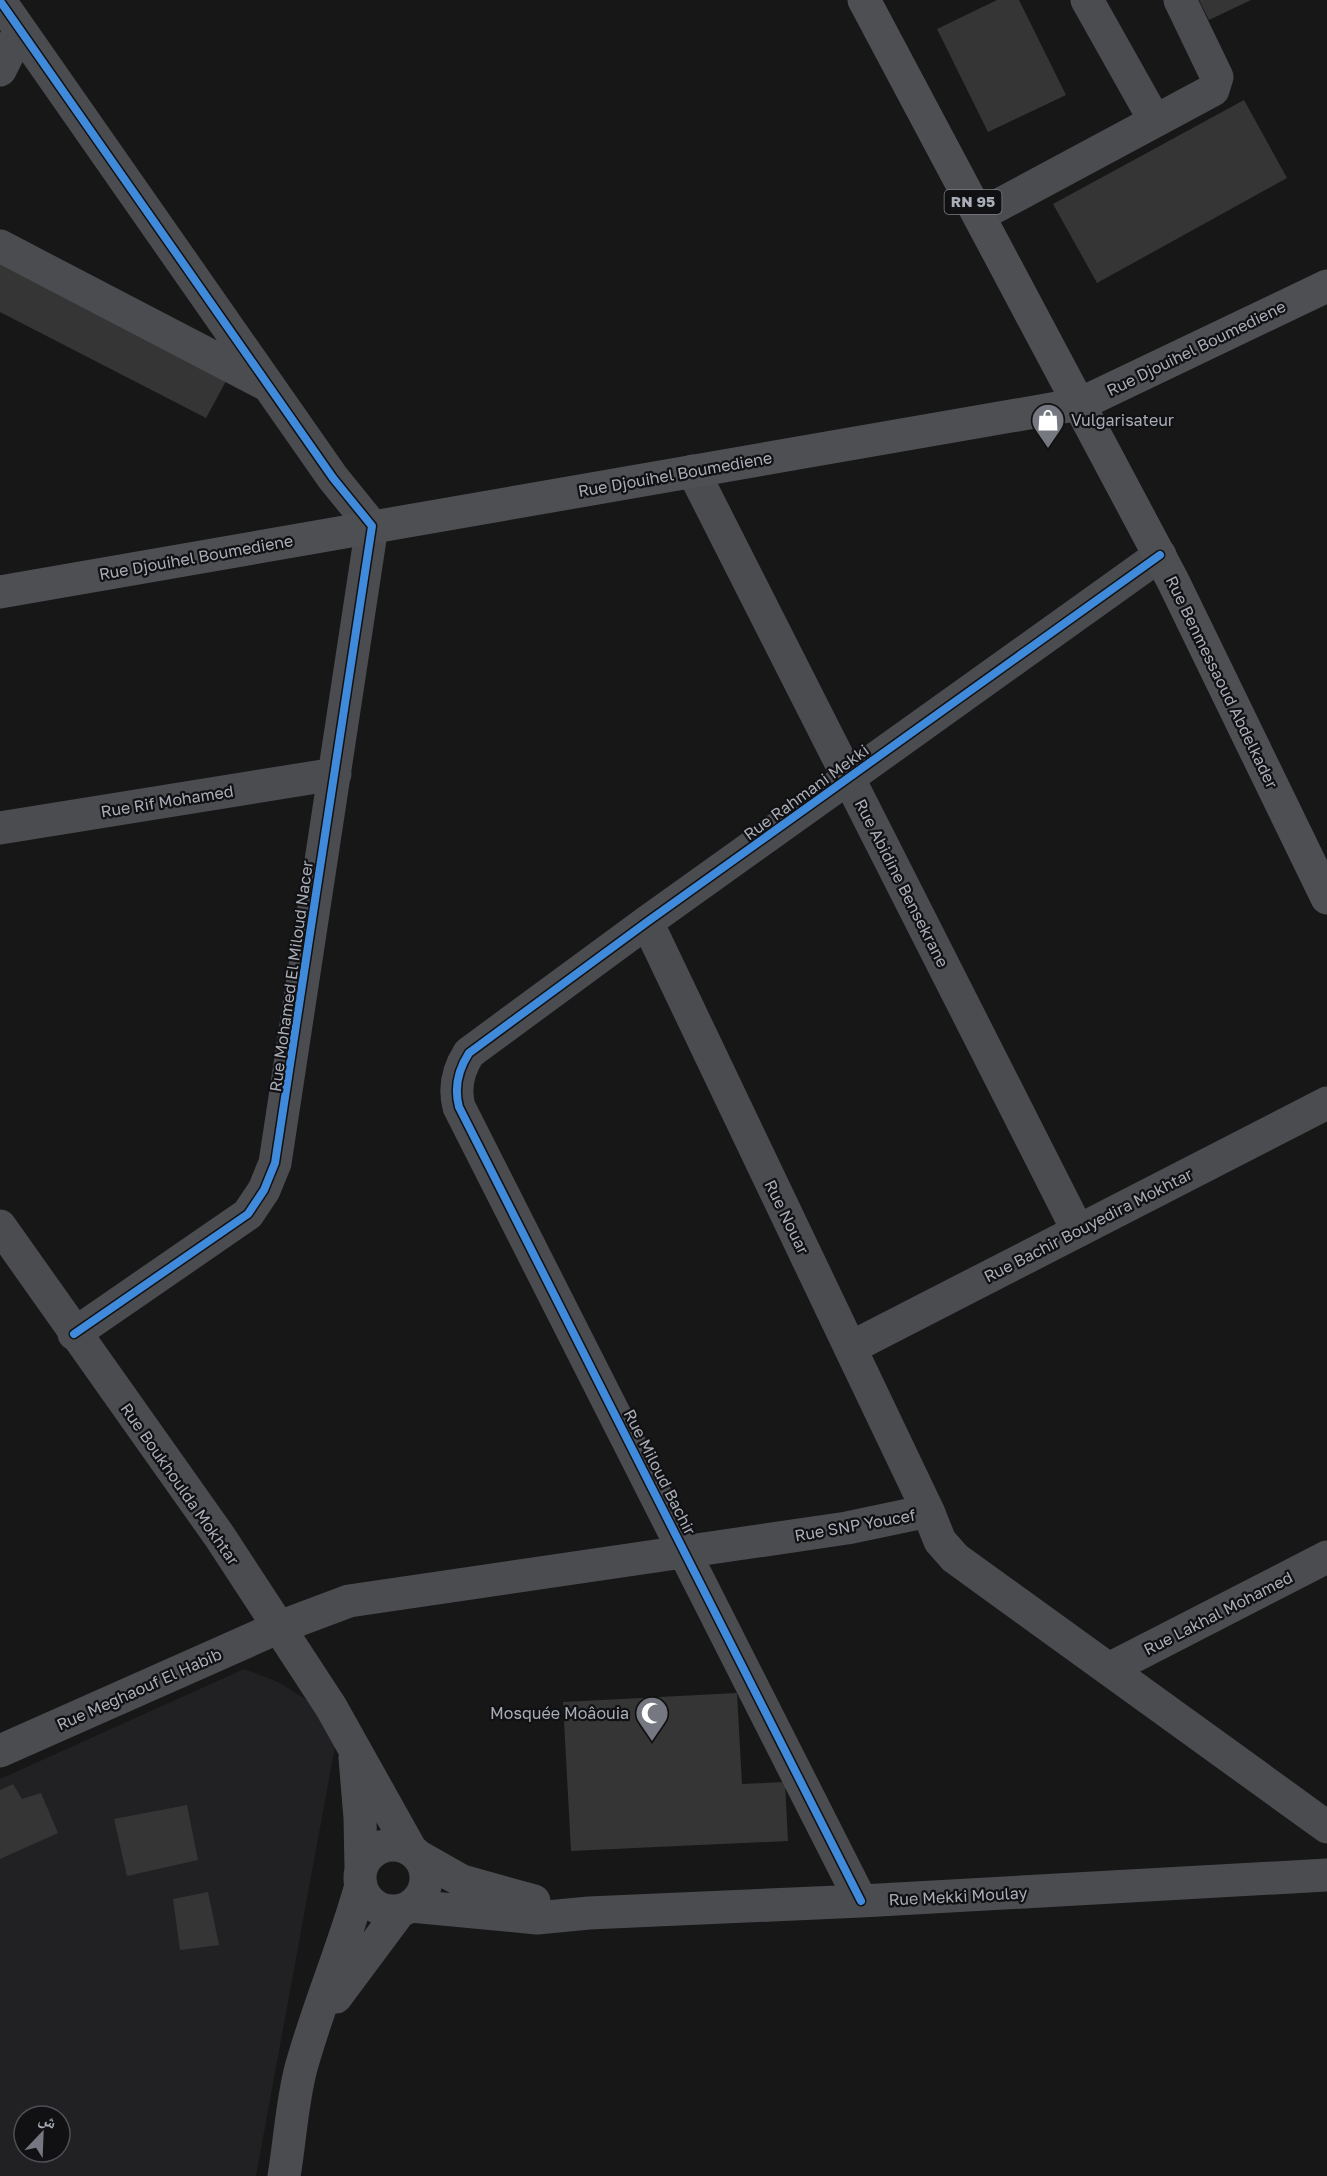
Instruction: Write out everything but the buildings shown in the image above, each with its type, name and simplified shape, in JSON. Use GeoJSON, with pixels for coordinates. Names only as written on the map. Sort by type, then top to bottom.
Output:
{"type":"FeatureCollection","features":[{"type":"Feature","properties":{"kind":"main road","name":"RN 95"},"geometry":{"type":"LineString","coordinates":[[864,0],[1080,404]]}},
{"type":"Feature","properties":{"kind":"main road","name":"Rue Djouihel Boumediene"},"geometry":{"type":"LineString","coordinates":[[0,592],[1080,404],[1327,285]]}},
{"type":"Feature","properties":{"kind":"main road","name":"Rue Benmessaoud Abdelkader"},"geometry":{"type":"LineString","coordinates":[[1080,404],[1160,555],[1327,898]]}},
{"type":"Feature","properties":{"kind":"street"},"geometry":{"type":"LineString","coordinates":[[1087,0],[1155,121]]}},
{"type":"Feature","properties":{"kind":"street"},"geometry":{"type":"LineString","coordinates":[[980,215],[1213,90],[1217,82],[1215,73],[1180,0]]}},
{"type":"Feature","properties":{"kind":"street"},"geometry":{"type":"LineString","coordinates":[[0,1],[333,478],[372,526]]}},
{"type":"Feature","properties":{"kind":"street"},"geometry":{"type":"LineString","coordinates":[[1,67],[20,30]]}},
{"type":"Feature","properties":{"kind":"street"},"geometry":{"type":"LineString","coordinates":[[0,246],[269,386]]}},
{"type":"Feature","properties":{"kind":"street","name":"Rue Abidine Bensekrane"},"geometry":{"type":"LineString","coordinates":[[693,471],[1078,1231]]}},
{"type":"Feature","properties":{"kind":"street","name":"Rue Mohamed El Miloud Nacer"},"geometry":{"type":"LineString","coordinates":[[74,1334],[248,1214],[264,1191],[275,1163],[281,1136],[372,526]]}},
{"type":"Feature","properties":{"kind":"street","name":"Rue Rahmani Mekki"},"geometry":{"type":"LineString","coordinates":[[469,1053],[646,922],[1160,555]]}},
{"type":"Feature","properties":{"kind":"street","name":"Rue Rif Mohamed"},"geometry":{"type":"LineString","coordinates":[[0,828],[335,774]]}},
{"type":"Feature","properties":{"kind":"street","name":"Rue Nouar"},"geometry":{"type":"LineString","coordinates":[[646,922],[928,1511]]}},
{"type":"Feature","properties":{"kind":"street","name":"Rue Miloud Bachir"},"geometry":{"type":"LineString","coordinates":[[469,1053],[463,1063],[456,1086],[459,1107],[687,1552],[861,1901]]}},
{"type":"Feature","properties":{"kind":"street","name":"Rue Bachir Bouyedira Mokhtar"},"geometry":{"type":"LineString","coordinates":[[850,1348],[1327,1103]]}},
{"type":"Feature","properties":{"kind":"street","name":"Rue Boukhoulda Mokhtar"},"geometry":{"type":"LineString","coordinates":[[0,1226],[74,1334],[220,1537],[277,1628],[331,1707],[415,1853]]}},
{"type":"Feature","properties":{"kind":"street","name":"Rue SNP Youcef"},"geometry":{"type":"LineString","coordinates":[[277,1628],[349,1601],[847,1528],[928,1511],[947,1551],[1327,1827]]}},
{"type":"Feature","properties":{"kind":"street","name":"Rue Lakhal Mohamed"},"geometry":{"type":"LineString","coordinates":[[1109,1669],[1327,1557]]}},
{"type":"Feature","properties":{"kind":"street","name":"Rue Meghaouf El Habib"},"geometry":{"type":"LineString","coordinates":[[0,1751],[277,1628]]}},
{"type":"Feature","properties":{"kind":"street"},"geometry":{"type":"LineString","coordinates":[[354,1747],[360,1818],[361,1877],[369,1901],[378,1908],[537,1918],[589,1913]]}},
{"type":"Feature","properties":{"kind":"street"},"geometry":{"type":"LineString","coordinates":[[284,2176],[301,2071],[313,2028],[348,1934],[365,1860],[381,1847],[401,1846],[462,1881],[479,1888],[589,1913]]}},
{"type":"Feature","properties":{"kind":"street"},"geometry":{"type":"LineString","coordinates":[[313,2028],[406,1908],[419,1899],[426,1882],[423,1864],[415,1853]]}},
{"type":"Feature","properties":{"kind":"street","name":"Rue Mekki Moulay"},"geometry":{"type":"LineString","coordinates":[[589,1913],[861,1901],[1327,1875]]}},
{"type":"Feature","properties":{"kind":"shaded area"},"geometry":{"type":"Polygon","coordinates":[[[244,1669],[278,1682],[315,1705],[336,1741],[256,2176],[0,2176],[0,1779],[244,1669]]]}},
{"type":"Feature","properties":{"kind":"cycle path"},"geometry":{"type":"LineString","coordinates":[[0,1],[333,478],[372,526],[275,1163],[264,1190],[248,1214],[74,1334]]}},
{"type":"Feature","properties":{"kind":"cycle path"},"geometry":{"type":"LineString","coordinates":[[861,1901],[459,1107],[458,1079],[469,1053],[647,922],[1160,555]]}},
{"type":"Feature","properties":{"kind":"place","name":"Vulgarisateur"},"geometry":{"type":"Point","coordinates":[1048,449]}},
{"type":"Feature","properties":{"kind":"place","name":"Mosquée Moâouia"},"geometry":{"type":"Point","coordinates":[652,1742]}}]}
